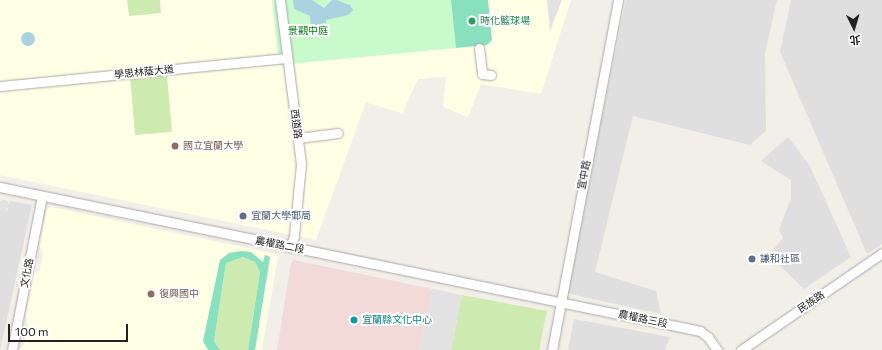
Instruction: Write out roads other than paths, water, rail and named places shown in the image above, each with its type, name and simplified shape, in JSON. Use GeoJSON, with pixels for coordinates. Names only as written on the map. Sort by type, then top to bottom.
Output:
{"type":"FeatureCollection","features":[{"type":"Feature","properties":{"kind":"street","name":"西道路"},"geometry":{"type":"LineString","coordinates":[[280,0],[300,164],[294,236],[290,247]]}},
{"type":"Feature","properties":{"kind":"street","name":"宜中路"},"geometry":{"type":"LineString","coordinates":[[552,350],[618,0]]}},
{"type":"Feature","properties":{"kind":"street"},"geometry":{"type":"LineString","coordinates":[[479,48],[482,74],[491,75]]}},
{"type":"Feature","properties":{"kind":"street","name":"學思林蔭大道"},"geometry":{"type":"LineString","coordinates":[[0,86],[287,58]]}},
{"type":"Feature","properties":{"kind":"street"},"geometry":{"type":"LineString","coordinates":[[298,138],[338,133]]}},
{"type":"Feature","properties":{"kind":"street","name":"農權路二段"},"geometry":{"type":"LineString","coordinates":[[0,187],[561,302]]}},
{"type":"Feature","properties":{"kind":"street","name":"文化路"},"geometry":{"type":"LineString","coordinates":[[12,350],[42,196]]}},
{"type":"Feature","properties":{"kind":"street","name":"民族路"},"geometry":{"type":"LineString","coordinates":[[740,350],[882,253]]}},
{"type":"Feature","properties":{"kind":"street","name":"農權路三段"},"geometry":{"type":"LineString","coordinates":[[561,302],[700,331],[708,337],[717,350]]}},
{"type":"Feature","properties":{"kind":"water"},"geometry":{"type":"Polygon","coordinates":[[[293,0],[312,0],[324,8],[332,0],[336,0],[350,5],[353,10],[348,15],[326,20],[325,32],[316,34],[311,31],[310,16],[294,9],[293,0]]]}},
{"type":"Feature","properties":{"kind":"water"},"geometry":{"type":"Polygon","coordinates":[[[28,32],[33,34],[35,39],[33,44],[28,46],[23,44],[21,39],[23,34],[28,32]]]}},
{"type":"Feature","properties":{"kind":"place","name":"時化籃球場"},"geometry":{"type":"Point","coordinates":[472,21]}},
{"type":"Feature","properties":{"kind":"place","name":"國立宜蘭大學"},"geometry":{"type":"Point","coordinates":[175,146]}},
{"type":"Feature","properties":{"kind":"place","name":"宜蘭大學郵局"},"geometry":{"type":"Point","coordinates":[243,216]}},
{"type":"Feature","properties":{"kind":"place","name":"謙和社區"},"geometry":{"type":"Point","coordinates":[752,259]}},
{"type":"Feature","properties":{"kind":"place","name":"復興國中"},"geometry":{"type":"Point","coordinates":[151,294]}},
{"type":"Feature","properties":{"kind":"place","name":"宜蘭縣文化中心"},"geometry":{"type":"Point","coordinates":[354,320]}},
{"type":"Feature","properties":{"kind":"park label","name":"景觀中庭"},"geometry":{"type":"Point","coordinates":[308,31]}}]}
